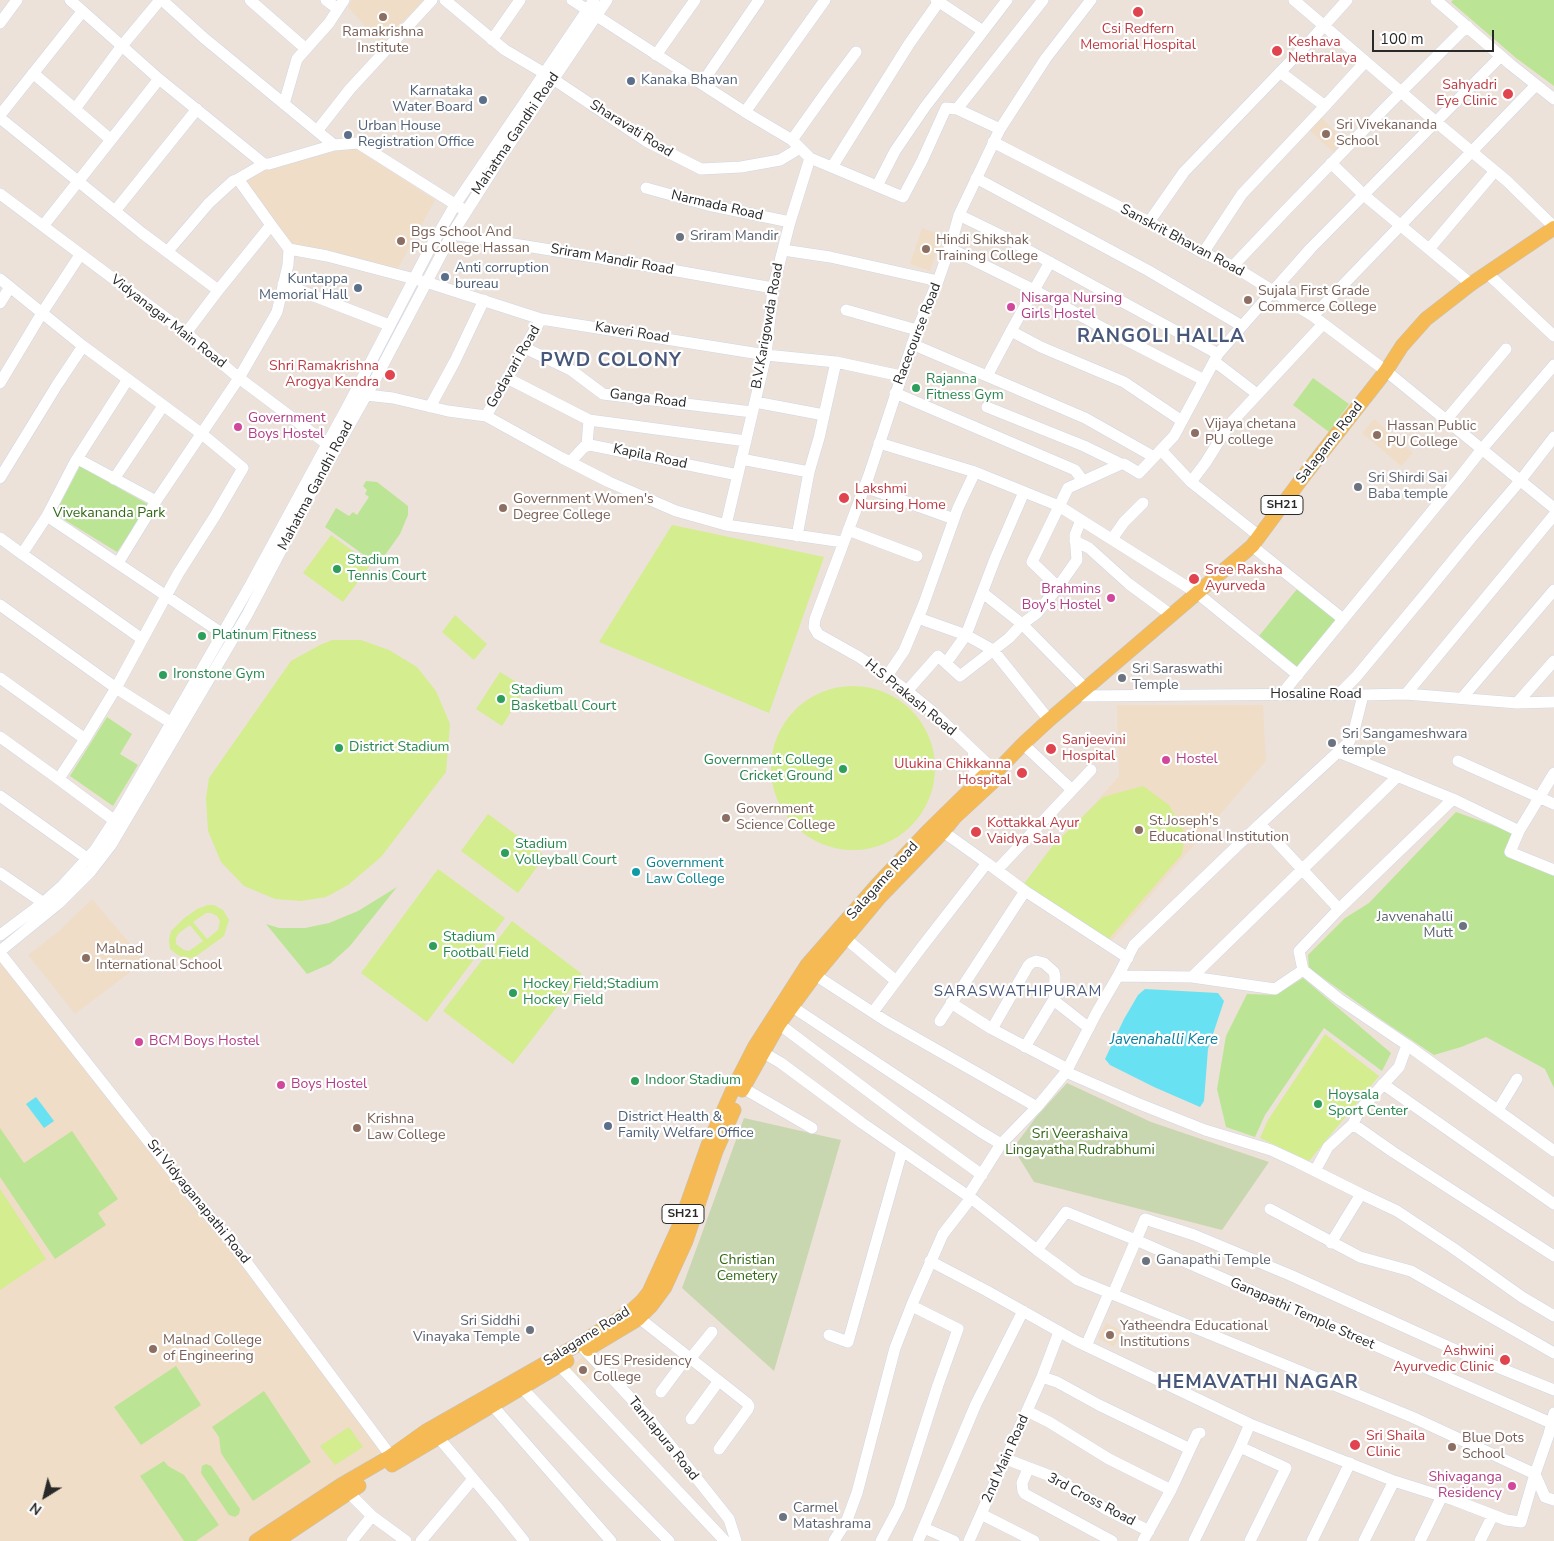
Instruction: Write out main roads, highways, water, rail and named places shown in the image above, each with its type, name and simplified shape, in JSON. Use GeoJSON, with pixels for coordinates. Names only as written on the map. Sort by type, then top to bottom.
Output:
{"type":"FeatureCollection","features":[{"type":"Feature","properties":{"kind":"main road","name":"Salagame Road"},"geometry":{"type":"LineString","coordinates":[[634,1315],[649,1292],[680,1224],[708,1144],[730,1095],[755,1046],[808,965],[877,885],[938,828],[972,788],[988,773],[996,772],[1049,720],[1256,541],[1306,473],[1386,371],[1402,346],[1426,319],[1471,284],[1554,227]]}},
{"type":"Feature","properties":{"kind":"main road"},"geometry":{"type":"LineString","coordinates":[[256,1541],[394,1459],[438,1437],[560,1366],[582,1348],[651,1306],[665,1287],[686,1241],[716,1152],[743,1088],[791,1006],[845,938],[938,828],[955,818],[995,780],[996,772]]}},
{"type":"Feature","properties":{"kind":"main road","name":"Salagame Road"},"geometry":{"type":"LineString","coordinates":[[394,1459],[426,1431],[582,1348]]}},
{"type":"Feature","properties":{"kind":"main road"},"geometry":{"type":"LineString","coordinates":[[276,1541],[345,1489]]}},
{"type":"Feature","properties":{"kind":"water","name":"Javenahalli Kere"},"geometry":{"type":"Polygon","coordinates":[[[1145,989],[1218,993],[1224,1001],[1208,1049],[1204,1101],[1200,1107],[1110,1065],[1105,1059],[1124,1019],[1138,995],[1145,989]]]}},
{"type":"Feature","properties":{"kind":"water"},"geometry":{"type":"Polygon","coordinates":[[[36,1097],[54,1121],[44,1128],[26,1104],[36,1097]]]}},
{"type":"Feature","properties":{"kind":"place","name":"Csi Redfern Memorial Hospital"},"geometry":{"type":"Point","coordinates":[1138,12]}},
{"type":"Feature","properties":{"kind":"place","name":"Ramakrishna Institute"},"geometry":{"type":"Point","coordinates":[383,17]}},
{"type":"Feature","properties":{"kind":"place","name":"Keshava Nethralaya"},"geometry":{"type":"Point","coordinates":[1277,51]}},
{"type":"Feature","properties":{"kind":"place","name":"Kanaka Bhavan"},"geometry":{"type":"Point","coordinates":[631,81]}},
{"type":"Feature","properties":{"kind":"place","name":"Sahyadri Eye Clinic"},"geometry":{"type":"Point","coordinates":[1508,94]}},
{"type":"Feature","properties":{"kind":"place","name":"Karnataka Water Board"},"geometry":{"type":"Point","coordinates":[483,100]}},
{"type":"Feature","properties":{"kind":"place","name":"Sri Vivekananda School"},"geometry":{"type":"Point","coordinates":[1326,134]}},
{"type":"Feature","properties":{"kind":"place","name":"Urban House Registration Office"},"geometry":{"type":"Point","coordinates":[348,135]}},
{"type":"Feature","properties":{"kind":"place","name":"Sriram Mandir"},"geometry":{"type":"Point","coordinates":[680,237]}},
{"type":"Feature","properties":{"kind":"place","name":"Bgs School And Pu College Hassan"},"geometry":{"type":"Point","coordinates":[401,241]}},
{"type":"Feature","properties":{"kind":"place","name":"Hindi Shikshak Training College"},"geometry":{"type":"Point","coordinates":[926,249]}},
{"type":"Feature","properties":{"kind":"place","name":"Anti corruption bureau"},"geometry":{"type":"Point","coordinates":[445,277]}},
{"type":"Feature","properties":{"kind":"place","name":"Kuntappa Memorial Hall"},"geometry":{"type":"Point","coordinates":[358,288]}},
{"type":"Feature","properties":{"kind":"place","name":"Sujala First Grade Commerce College"},"geometry":{"type":"Point","coordinates":[1248,300]}},
{"type":"Feature","properties":{"kind":"place","name":"Nisarga Nursing Girls Hostel"},"geometry":{"type":"Point","coordinates":[1011,307]}},
{"type":"Feature","properties":{"kind":"place","name":"Shri Ramakrishna Arogya Kendra"},"geometry":{"type":"Point","coordinates":[390,375]}},
{"type":"Feature","properties":{"kind":"place","name":"Rajanna Fitness Gym"},"geometry":{"type":"Point","coordinates":[916,388]}},
{"type":"Feature","properties":{"kind":"place","name":"Government Boys Hostel"},"geometry":{"type":"Point","coordinates":[238,427]}},
{"type":"Feature","properties":{"kind":"place","name":"Vijaya chetana PU college"},"geometry":{"type":"Point","coordinates":[1195,433]}},
{"type":"Feature","properties":{"kind":"place","name":"Hassan Public PU College"},"geometry":{"type":"Point","coordinates":[1377,435]}},
{"type":"Feature","properties":{"kind":"place","name":"Sri Shirdi Sai Baba temple"},"geometry":{"type":"Point","coordinates":[1358,487]}},
{"type":"Feature","properties":{"kind":"place","name":"Lakshmi Nursing Home"},"geometry":{"type":"Point","coordinates":[844,498]}},
{"type":"Feature","properties":{"kind":"place","name":"Government Women's Degree College"},"geometry":{"type":"Point","coordinates":[503,508]}},
{"type":"Feature","properties":{"kind":"place","name":"Stadium Tennis Court"},"geometry":{"type":"Point","coordinates":[337,569]}},
{"type":"Feature","properties":{"kind":"place","name":"Sree Raksha Ayurveda"},"geometry":{"type":"Point","coordinates":[1194,579]}},
{"type":"Feature","properties":{"kind":"place","name":"Brahmins Boy's Hostel"},"geometry":{"type":"Point","coordinates":[1111,598]}},
{"type":"Feature","properties":{"kind":"place","name":"Platinum Fitness"},"geometry":{"type":"Point","coordinates":[202,636]}},
{"type":"Feature","properties":{"kind":"place","name":"Ironstone Gym"},"geometry":{"type":"Point","coordinates":[163,675]}},
{"type":"Feature","properties":{"kind":"place","name":"Sri Saraswathi Temple"},"geometry":{"type":"Point","coordinates":[1122,678]}},
{"type":"Feature","properties":{"kind":"place","name":"Stadium Basketball Court"},"geometry":{"type":"Point","coordinates":[501,699]}},
{"type":"Feature","properties":{"kind":"place","name":"Sri Sangameshwara temple"},"geometry":{"type":"Point","coordinates":[1332,743]}},
{"type":"Feature","properties":{"kind":"place","name":"District Stadium"},"geometry":{"type":"Point","coordinates":[339,748]}},
{"type":"Feature","properties":{"kind":"place","name":"Sanjeevini Hospital"},"geometry":{"type":"Point","coordinates":[1051,749]}},
{"type":"Feature","properties":{"kind":"place","name":"Hostel"},"geometry":{"type":"Point","coordinates":[1166,760]}},
{"type":"Feature","properties":{"kind":"place","name":"Government College Cricket Ground"},"geometry":{"type":"Point","coordinates":[843,769]}},
{"type":"Feature","properties":{"kind":"place","name":"Ulukina Chikkanna Hospital"},"geometry":{"type":"Point","coordinates":[1022,773]}},
{"type":"Feature","properties":{"kind":"place","name":"Government Science College"},"geometry":{"type":"Point","coordinates":[726,818]}},
{"type":"Feature","properties":{"kind":"place","name":"St.Joseph's Educational Institution"},"geometry":{"type":"Point","coordinates":[1139,830]}},
{"type":"Feature","properties":{"kind":"place","name":"Kottakkal Ayur Vaidya Sala"},"geometry":{"type":"Point","coordinates":[976,832]}},
{"type":"Feature","properties":{"kind":"place","name":"Stadium Volleyball Court"},"geometry":{"type":"Point","coordinates":[505,853]}},
{"type":"Feature","properties":{"kind":"place","name":"Government Law College"},"geometry":{"type":"Point","coordinates":[636,872]}},
{"type":"Feature","properties":{"kind":"place","name":"Javvenahalli Mutt"},"geometry":{"type":"Point","coordinates":[1463,926]}},
{"type":"Feature","properties":{"kind":"place","name":"Stadium Football Field"},"geometry":{"type":"Point","coordinates":[433,946]}},
{"type":"Feature","properties":{"kind":"place","name":"Malnad International School"},"geometry":{"type":"Point","coordinates":[86,958]}},
{"type":"Feature","properties":{"kind":"place","name":"Hockey Field;Stadium Hockey Field"},"geometry":{"type":"Point","coordinates":[513,993]}},
{"type":"Feature","properties":{"kind":"place","name":"BCM Boys Hostel"},"geometry":{"type":"Point","coordinates":[139,1042]}},
{"type":"Feature","properties":{"kind":"place","name":"Indoor Stadium"},"geometry":{"type":"Point","coordinates":[635,1081]}},
{"type":"Feature","properties":{"kind":"place","name":"Boys Hostel"},"geometry":{"type":"Point","coordinates":[281,1085]}},
{"type":"Feature","properties":{"kind":"place","name":"Hoysala Sport Center"},"geometry":{"type":"Point","coordinates":[1318,1104]}},
{"type":"Feature","properties":{"kind":"place","name":"District Health & Family Welfare Office"},"geometry":{"type":"Point","coordinates":[608,1126]}},
{"type":"Feature","properties":{"kind":"place","name":"Krishna Law College"},"geometry":{"type":"Point","coordinates":[357,1128]}},
{"type":"Feature","properties":{"kind":"place","name":"Ganapathi Temple"},"geometry":{"type":"Point","coordinates":[1146,1261]}},
{"type":"Feature","properties":{"kind":"place","name":"Sri Siddhi Vinayaka Temple"},"geometry":{"type":"Point","coordinates":[530,1330]}},
{"type":"Feature","properties":{"kind":"place","name":"Yatheendra Educational Institutions"},"geometry":{"type":"Point","coordinates":[1110,1335]}},
{"type":"Feature","properties":{"kind":"place","name":"Malnad College of Engineering"},"geometry":{"type":"Point","coordinates":[153,1349]}},
{"type":"Feature","properties":{"kind":"place","name":"Ashwini Ayurvedic Clinic"},"geometry":{"type":"Point","coordinates":[1505,1360]}},
{"type":"Feature","properties":{"kind":"place","name":"UES Presidency College"},"geometry":{"type":"Point","coordinates":[583,1370]}},
{"type":"Feature","properties":{"kind":"place","name":"Sri Shaila Clinic"},"geometry":{"type":"Point","coordinates":[1355,1445]}},
{"type":"Feature","properties":{"kind":"place","name":"Blue Dots School"},"geometry":{"type":"Point","coordinates":[1452,1447]}},
{"type":"Feature","properties":{"kind":"place","name":"Shivaganga Residency"},"geometry":{"type":"Point","coordinates":[1512,1486]}},
{"type":"Feature","properties":{"kind":"place","name":"Carmel Matashrama"},"geometry":{"type":"Point","coordinates":[783,1517]}},
{"type":"Feature","properties":{"kind":"district","name":"RANGOLI HALLA"},"geometry":{"type":"Point","coordinates":[1161,337]}},
{"type":"Feature","properties":{"kind":"district","name":"PWD COLONY"},"geometry":{"type":"Point","coordinates":[611,361]}},
{"type":"Feature","properties":{"kind":"district","name":"SARASWATHIPURAM"},"geometry":{"type":"Point","coordinates":[1018,992]}},
{"type":"Feature","properties":{"kind":"district","name":"HEMAVATHI NAGAR"},"geometry":{"type":"Point","coordinates":[1258,1383]}},
{"type":"Feature","properties":{"kind":"park label","name":"Vivekananda Park"},"geometry":{"type":"Point","coordinates":[109,514]}},
{"type":"Feature","properties":{"kind":"park label","name":"Sri Veerashaiva Lingayatha Rudrabhumi"},"geometry":{"type":"Point","coordinates":[1080,1144]}},
{"type":"Feature","properties":{"kind":"park label","name":"Christian Cemetery"},"geometry":{"type":"Point","coordinates":[747,1269]}}]}
